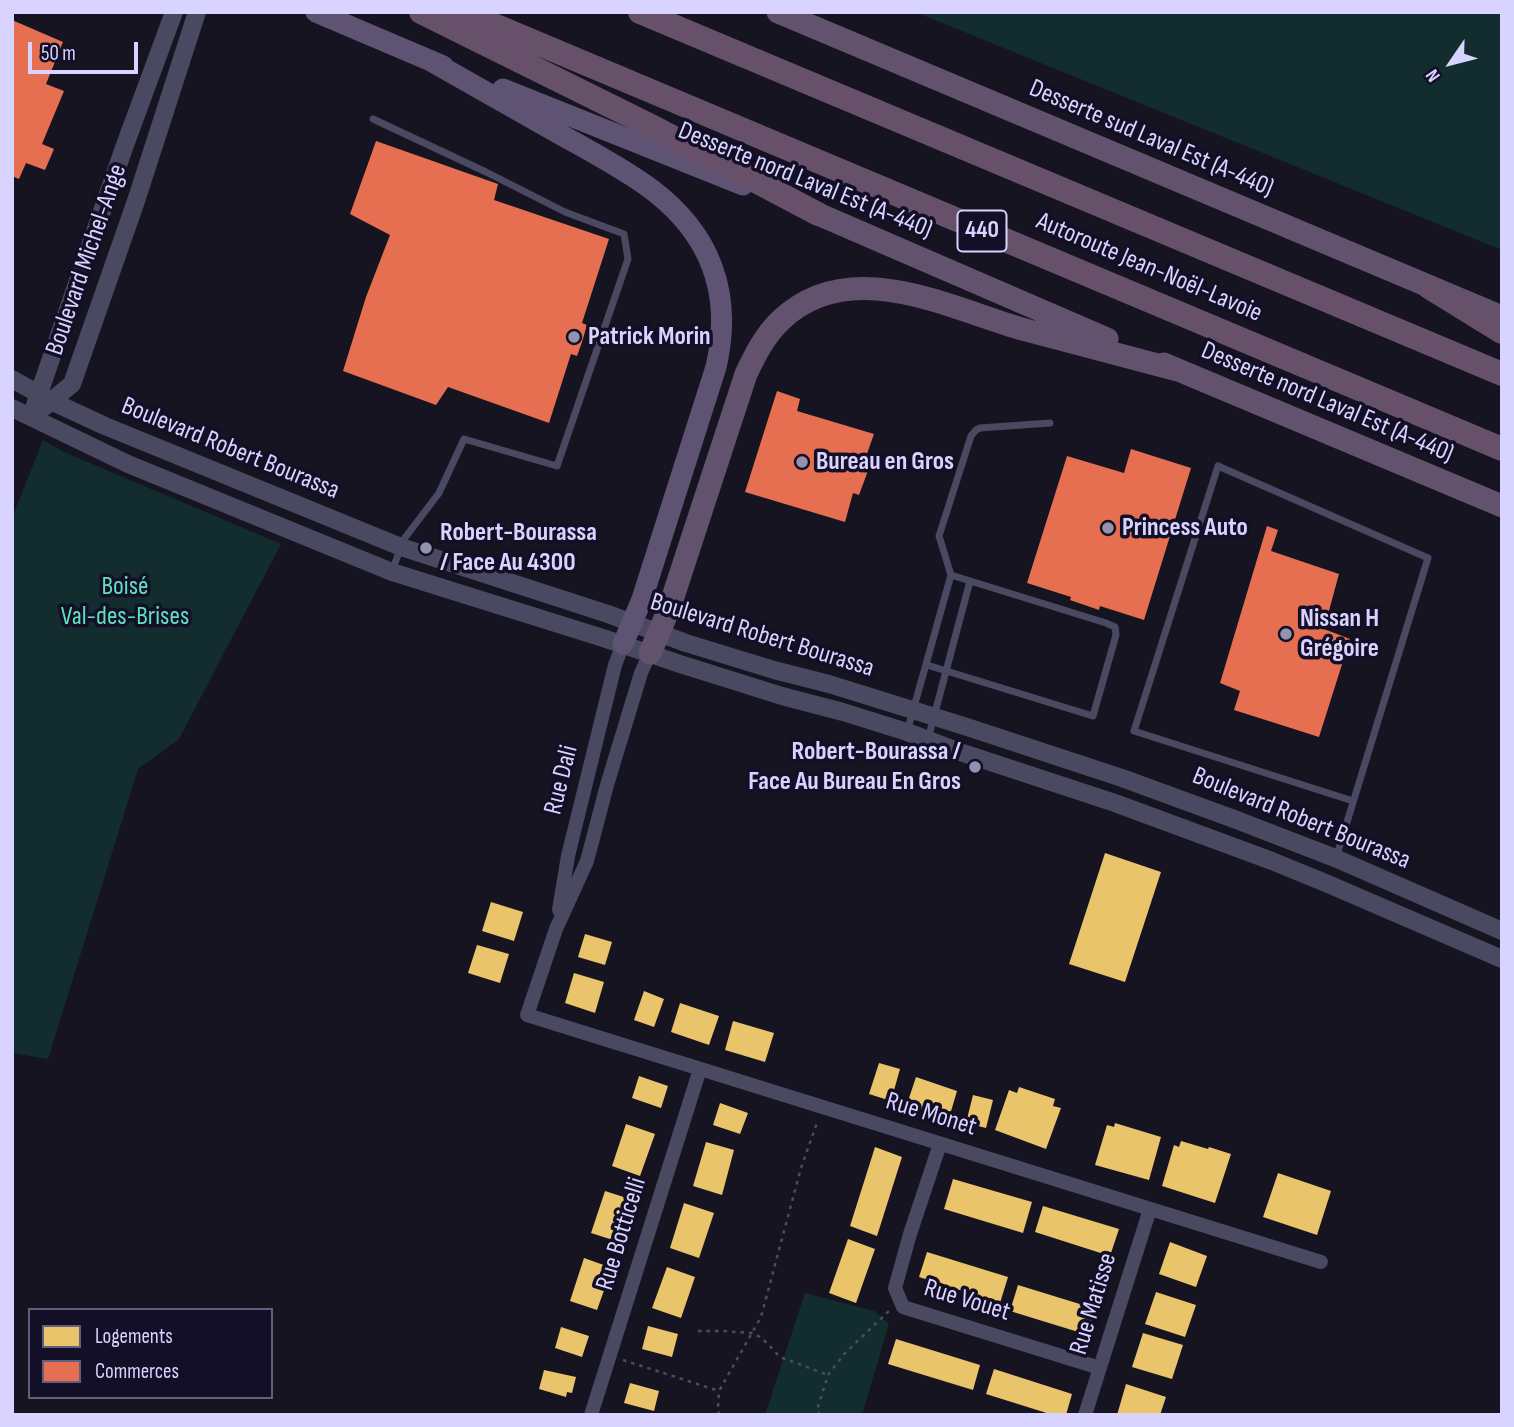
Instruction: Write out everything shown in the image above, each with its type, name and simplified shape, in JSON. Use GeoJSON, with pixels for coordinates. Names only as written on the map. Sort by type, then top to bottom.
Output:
{"type":"FeatureCollection","features":[{"type":"Feature","properties":{"kind":"highway"},"geometry":{"type":"LineString","coordinates":[[421,12],[657,129],[818,214]]}},
{"type":"Feature","properties":{"kind":"highway","name":"Autoroute Jean-Noël-Lavoie"},"geometry":{"type":"LineString","coordinates":[[463,12],[1502,449]]}},
{"type":"Feature","properties":{"kind":"highway","name":"Autoroute Jean-Noël-Lavoie"},"geometry":{"type":"LineString","coordinates":[[640,12],[1502,374]]}},
{"type":"Feature","properties":{"kind":"highway","name":"Desserte sud Laval Est (A-440)"},"geometry":{"type":"LineString","coordinates":[[778,12],[1502,317]]}},
{"type":"Feature","properties":{"kind":"highway","name":"Desserte nord Laval Est (A-440)"},"geometry":{"type":"LineString","coordinates":[[818,214],[1177,370],[1502,506]]}},
{"type":"Feature","properties":{"kind":"highway"},"geometry":{"type":"LineString","coordinates":[[1429,287],[1502,332]]}},
{"type":"Feature","properties":{"kind":"highway"},"geometry":{"type":"LineString","coordinates":[[654,643],[669,609],[746,374],[771,331],[788,314],[809,301],[851,289],[895,291],[1177,370]]}},
{"type":"Feature","properties":{"kind":"main road","name":"Desserte nord Laval Est (A-440)"},"geometry":{"type":"LineString","coordinates":[[316,12],[431,61],[818,214]]}},
{"type":"Feature","properties":{"kind":"main road"},"geometry":{"type":"LineString","coordinates":[[431,61],[652,190],[674,209],[691,230],[705,251],[715,274],[722,319],[716,367],[642,598],[623,644]]}},
{"type":"Feature","properties":{"kind":"street","name":"Boulevard Michel-Ange"},"geometry":{"type":"LineString","coordinates":[[30,418],[45,398],[125,145],[174,12]]}},
{"type":"Feature","properties":{"kind":"street","name":"Boulevard Michel-Ange"},"geometry":{"type":"LineString","coordinates":[[45,398],[72,384],[136,201],[197,12]]}},
{"type":"Feature","properties":{"kind":"street","name":"Boulevard Robert Bourassa"},"geometry":{"type":"LineString","coordinates":[[12,379],[105,426],[401,547],[632,623],[654,643],[782,696],[907,732],[1115,803],[1272,861],[1502,959]]}},
{"type":"Feature","properties":{"kind":"street","name":"Boulevard Robert Bourassa"},"geometry":{"type":"LineString","coordinates":[[12,408],[128,464],[392,572],[623,644],[654,643],[774,670],[934,717],[1146,787],[1335,859],[1502,931]]}},
{"type":"Feature","properties":{"kind":"street","name":"Rue Dali"},"geometry":{"type":"LineString","coordinates":[[527,1015],[556,929],[587,861],[641,673],[654,643]]}},
{"type":"Feature","properties":{"kind":"street","name":"Rue Dali"},"geometry":{"type":"LineString","coordinates":[[556,929],[568,856],[615,665],[623,644]]}},
{"type":"Feature","properties":{"kind":"street","name":"Rue Monet"},"geometry":{"type":"LineString","coordinates":[[527,1015],[1321,1262]]}},
{"type":"Feature","properties":{"kind":"street","name":"Rue Botticelli"},"geometry":{"type":"LineString","coordinates":[[591,1415],[700,1069]]}},
{"type":"Feature","properties":{"kind":"street","name":"Rue Vouet"},"geometry":{"type":"LineString","coordinates":[[940,1144],[895,1288],[903,1307],[1100,1368]]}},
{"type":"Feature","properties":{"kind":"street","name":"Rue Matisse"},"geometry":{"type":"LineString","coordinates":[[1085,1415],[1150,1209]]}},
{"type":"Feature","properties":{"kind":"lane"},"geometry":{"type":"LineString","coordinates":[[373,119],[565,212],[624,234],[628,259],[557,466],[464,439],[439,493],[404,539],[392,572]]}},
{"type":"Feature","properties":{"kind":"lane"},"geometry":{"type":"LineString","coordinates":[[907,732],[951,575],[939,536],[971,436],[980,428],[1050,423]]}},
{"type":"Feature","properties":{"kind":"lane"},"geometry":{"type":"LineString","coordinates":[[1335,859],[1353,801],[1428,558],[1218,466],[1134,731],[1353,801]]}},
{"type":"Feature","properties":{"kind":"lane"},"geometry":{"type":"LineString","coordinates":[[927,665],[1093,716],[1116,635],[1115,627],[1107,623],[951,575]]}},
{"type":"Feature","properties":{"kind":"lane"},"geometry":{"type":"LineString","coordinates":[[928,740],[970,581]]}},
{"type":"Feature","properties":{"kind":"path"},"geometry":{"type":"LineString","coordinates":[[719,1415],[719,1391],[761,1317],[802,1168],[822,1107]]}},
{"type":"Feature","properties":{"kind":"path"},"geometry":{"type":"LineString","coordinates":[[820,1415],[817,1410],[828,1375],[845,1353],[900,1300]]}},
{"type":"Feature","properties":{"kind":"path"},"geometry":{"type":"LineString","coordinates":[[698,1331],[752,1332],[762,1338],[780,1357],[828,1375]]}},
{"type":"Feature","properties":{"kind":"path"},"geometry":{"type":"LineString","coordinates":[[610,1356],[719,1391]]}},
{"type":"Feature","properties":{"kind":"green space"},"geometry":{"type":"Polygon","coordinates":[[[915,12],[1502,12],[1502,250],[915,12]]]}},
{"type":"Feature","properties":{"kind":"green space","name":"Boisé Val-des-Brises"},"geometry":{"type":"Polygon","coordinates":[[[43,440],[64,452],[281,544],[179,739],[138,769],[48,1059],[12,1053],[12,518],[43,440]]]}},
{"type":"Feature","properties":{"kind":"green space"},"geometry":{"type":"Polygon","coordinates":[[[805,1293],[874,1311],[889,1324],[862,1415],[765,1415],[805,1293]]]}},
{"type":"Feature","properties":{"kind":"building: Logements"},"geometry":{"type":"Polygon","coordinates":[[[1105,853],[1161,872],[1125,982],[1069,964],[1105,853]]]}},
{"type":"Feature","properties":{"kind":"building: Logements"},"geometry":{"type":"Polygon","coordinates":[[[491,902],[523,912],[514,941],[482,931],[491,902]]]}},
{"type":"Feature","properties":{"kind":"building: Logements"},"geometry":{"type":"Polygon","coordinates":[[[585,934],[612,942],[605,965],[578,957],[585,934]]]}},
{"type":"Feature","properties":{"kind":"building: Logements"},"geometry":{"type":"Polygon","coordinates":[[[477,945],[509,954],[500,983],[468,973],[477,945]]]}},
{"type":"Feature","properties":{"kind":"building: Logements"},"geometry":{"type":"Polygon","coordinates":[[[574,973],[604,982],[595,1013],[565,1003],[574,973]]]}},
{"type":"Feature","properties":{"kind":"building: Logements"},"geometry":{"type":"Polygon","coordinates":[[[644,991],[664,999],[654,1027],[634,1020],[644,991]]]}},
{"type":"Feature","properties":{"kind":"building: Logements"},"geometry":{"type":"Polygon","coordinates":[[[680,1003],[719,1016],[709,1045],[671,1032],[680,1003]]]}},
{"type":"Feature","properties":{"kind":"building: Logements"},"geometry":{"type":"Polygon","coordinates":[[[733,1021],[774,1033],[765,1062],[725,1050],[733,1021]]]}},
{"type":"Feature","properties":{"kind":"building: Logements"},"geometry":{"type":"Polygon","coordinates":[[[879,1063],[900,1069],[891,1101],[869,1094],[879,1063]]]}},
{"type":"Feature","properties":{"kind":"building: Logements"},"geometry":{"type":"Polygon","coordinates":[[[639,1076],[668,1086],[661,1108],[632,1098],[639,1076]]]}},
{"type":"Feature","properties":{"kind":"building: Logements"},"geometry":{"type":"Polygon","coordinates":[[[916,1077],[957,1091],[949,1118],[907,1104],[916,1077]]]}},
{"type":"Feature","properties":{"kind":"building: Logements"},"geometry":{"type":"Polygon","coordinates":[[[1019,1087],[1055,1099],[1053,1106],[1061,1108],[1046,1149],[995,1130],[1009,1090],[1017,1093],[1019,1087]]]}},
{"type":"Feature","properties":{"kind":"building: Logements"},"geometry":{"type":"Polygon","coordinates":[[[973,1095],[993,1100],[986,1128],[966,1123],[973,1095]]]}},
{"type":"Feature","properties":{"kind":"building: Logements"},"geometry":{"type":"Polygon","coordinates":[[[720,1103],[748,1113],[740,1134],[713,1125],[720,1103]]]}},
{"type":"Feature","properties":{"kind":"building: Logements"},"geometry":{"type":"Polygon","coordinates":[[[1115,1123],[1161,1137],[1149,1180],[1095,1165],[1107,1125],[1114,1127],[1115,1123]]]}},
{"type":"Feature","properties":{"kind":"building: Logements"},"geometry":{"type":"Polygon","coordinates":[[[626,1124],[655,1134],[640,1176],[612,1166],[626,1124]]]}},
{"type":"Feature","properties":{"kind":"building: Logements"},"geometry":{"type":"Polygon","coordinates":[[[1181,1141],[1231,1154],[1215,1203],[1162,1186],[1174,1145],[1179,1147],[1181,1141]]]}},
{"type":"Feature","properties":{"kind":"building: Logements"},"geometry":{"type":"Polygon","coordinates":[[[706,1142],[734,1150],[722,1195],[693,1186],[706,1142]]]}},
{"type":"Feature","properties":{"kind":"building: Logements"},"geometry":{"type":"Polygon","coordinates":[[[875,1147],[902,1157],[877,1236],[850,1226],[875,1147]]]}},
{"type":"Feature","properties":{"kind":"building: Logements"},"geometry":{"type":"Polygon","coordinates":[[[1278,1173],[1331,1191],[1317,1235],[1263,1217],[1278,1173]]]}},
{"type":"Feature","properties":{"kind":"building: Logements"},"geometry":{"type":"Polygon","coordinates":[[[953,1179],[1032,1202],[1023,1233],[944,1209],[953,1179]]]}},
{"type":"Feature","properties":{"kind":"building: Logements"},"geometry":{"type":"Polygon","coordinates":[[[605,1191],[633,1200],[619,1242],[591,1233],[605,1191]]]}},
{"type":"Feature","properties":{"kind":"building: Logements"},"geometry":{"type":"Polygon","coordinates":[[[684,1203],[714,1213],[699,1258],[670,1248],[684,1203]]]}},
{"type":"Feature","properties":{"kind":"building: Logements"},"geometry":{"type":"Polygon","coordinates":[[[1043,1206],[1119,1229],[1110,1256],[1035,1232],[1043,1206]]]}},
{"type":"Feature","properties":{"kind":"building: Logements"},"geometry":{"type":"Polygon","coordinates":[[[848,1239],[875,1249],[856,1303],[829,1293],[848,1239]]]}},
{"type":"Feature","properties":{"kind":"building: Logements"},"geometry":{"type":"Polygon","coordinates":[[[1170,1242],[1207,1256],[1196,1287],[1159,1274],[1170,1242]]]}},
{"type":"Feature","properties":{"kind":"building: Logements"},"geometry":{"type":"Polygon","coordinates":[[[927,1252],[1008,1277],[1000,1303],[919,1277],[927,1252]]]}},
{"type":"Feature","properties":{"kind":"building: Logements"},"geometry":{"type":"Polygon","coordinates":[[[584,1258],[612,1268],[597,1310],[570,1301],[584,1258]]]}},
{"type":"Feature","properties":{"kind":"building: Logements"},"geometry":{"type":"Polygon","coordinates":[[[667,1267],[695,1277],[681,1318],[652,1308],[667,1267]]]}},
{"type":"Feature","properties":{"kind":"building: Logements"},"geometry":{"type":"Polygon","coordinates":[[[1018,1285],[1096,1309],[1088,1335],[1010,1311],[1018,1285]]]}},
{"type":"Feature","properties":{"kind":"building: Logements"},"geometry":{"type":"Polygon","coordinates":[[[1156,1292],[1196,1305],[1185,1337],[1145,1324],[1156,1292]]]}},
{"type":"Feature","properties":{"kind":"building: Logements"},"geometry":{"type":"Polygon","coordinates":[[[648,1326],[678,1334],[672,1357],[642,1349],[648,1326]]]}},
{"type":"Feature","properties":{"kind":"building: Logements"},"geometry":{"type":"Polygon","coordinates":[[[561,1327],[589,1336],[582,1357],[555,1348],[561,1327]]]}},
{"type":"Feature","properties":{"kind":"building: Logements"},"geometry":{"type":"Polygon","coordinates":[[[1143,1333],[1183,1345],[1172,1379],[1132,1367],[1143,1333]]]}},
{"type":"Feature","properties":{"kind":"building: Logements"},"geometry":{"type":"Polygon","coordinates":[[[896,1339],[980,1365],[973,1390],[888,1364],[896,1339]]]}},
{"type":"Feature","properties":{"kind":"building: Logements"},"geometry":{"type":"Polygon","coordinates":[[[994,1369],[1072,1394],[1066,1415],[1053,1415],[986,1394],[994,1369]]]}},
{"type":"Feature","properties":{"kind":"building: Logements"},"geometry":{"type":"Polygon","coordinates":[[[544,1370],[576,1377],[572,1393],[567,1392],[566,1397],[539,1389],[544,1370]]]}},
{"type":"Feature","properties":{"kind":"building: Logements"},"geometry":{"type":"Polygon","coordinates":[[[630,1383],[659,1391],[654,1411],[624,1403],[630,1383]]]}},
{"type":"Feature","properties":{"kind":"building: Logements"},"geometry":{"type":"Polygon","coordinates":[[[1126,1384],[1166,1397],[1160,1415],[1117,1415],[1126,1384]]]}},
{"type":"Feature","properties":{"kind":"building: Commerces"},"geometry":{"type":"Polygon","coordinates":[[[12,20],[63,42],[46,84],[64,91],[42,144],[54,149],[45,170],[26,163],[19,179],[12,176],[12,20]]]}},
{"type":"Feature","properties":{"kind":"building: Commerces"},"geometry":{"type":"Polygon","coordinates":[[[376,141],[498,184],[494,200],[609,239],[582,323],[587,325],[582,342],[577,356],[571,354],[549,423],[448,387],[436,405],[343,371],[366,297],[390,235],[350,214],[376,141]]]}},
{"type":"Feature","properties":{"kind":"building: Commerces"},"geometry":{"type":"Polygon","coordinates":[[[777,391],[800,399],[797,411],[874,434],[863,465],[869,468],[859,495],[853,493],[845,522],[745,492],[777,391]]]}},
{"type":"Feature","properties":{"kind":"building: Commerces","name":"Princess Auto"},"geometry":{"type":"Polygon","coordinates":[[[1131,449],[1191,468],[1144,620],[1100,606],[1099,610],[1070,600],[1071,597],[1027,583],[1067,456],[1124,473],[1131,449]]]}},
{"type":"Feature","properties":{"kind":"building: Commerces","name":"Nissan H Grégoire"},"geometry":{"type":"Polygon","coordinates":[[[1267,526],[1278,530],[1271,551],[1339,574],[1324,629],[1350,639],[1319,737],[1234,710],[1240,691],[1220,683],[1267,526]]]}},
{"type":"Feature","properties":{"kind":"place","name":"Patrick Morin"},"geometry":{"type":"Point","coordinates":[574,337]}},
{"type":"Feature","properties":{"kind":"place","name":"Bureau en Gros"},"geometry":{"type":"Point","coordinates":[802,462]}},
{"type":"Feature","properties":{"kind":"place","name":"Princess Auto"},"geometry":{"type":"Point","coordinates":[1108,528]}},
{"type":"Feature","properties":{"kind":"place","name":"Robert-Bourassa / Face Au 4300"},"geometry":{"type":"Point","coordinates":[426,548]}},
{"type":"Feature","properties":{"kind":"place","name":"Nissan H Grégoire"},"geometry":{"type":"Point","coordinates":[1286,634]}},
{"type":"Feature","properties":{"kind":"place","name":"Robert-Bourassa / Face Au Bureau En Gros"},"geometry":{"type":"Point","coordinates":[975,767]}}]}
